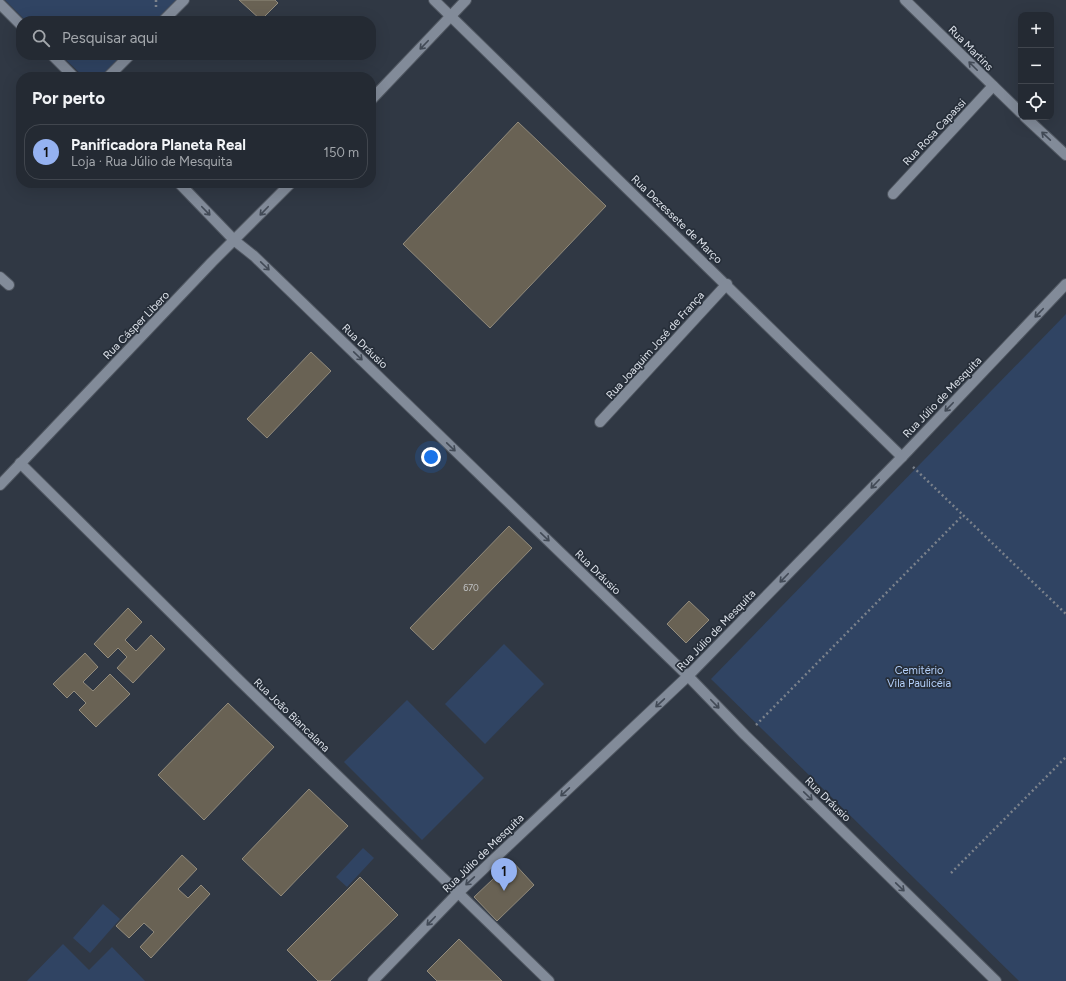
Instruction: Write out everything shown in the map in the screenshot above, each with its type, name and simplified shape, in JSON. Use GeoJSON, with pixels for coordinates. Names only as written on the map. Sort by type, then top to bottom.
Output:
{"type":"FeatureCollection","features":[{"type":"Feature","properties":{"kind":"street"},"geometry":{"type":"LineString","coordinates":[[168,16],[184,0]]}},
{"type":"Feature","properties":{"kind":"street","name":"Rua Dezessete de Março"},"geometry":{"type":"LineString","coordinates":[[434,0],[902,456]]}},
{"type":"Feature","properties":{"kind":"street"},"geometry":{"type":"LineString","coordinates":[[376,95],[452,17],[466,0]]}},
{"type":"Feature","properties":{"kind":"street","name":"Rua Martins"},"geometry":{"type":"LineString","coordinates":[[905,0],[1018,110]]}},
{"type":"Feature","properties":{"kind":"street"},"geometry":{"type":"LineString","coordinates":[[0,4],[16,20]]}},
{"type":"Feature","properties":{"kind":"street"},"geometry":{"type":"LineString","coordinates":[[57,60],[69,72]]}},
{"type":"Feature","properties":{"kind":"street"},"geometry":{"type":"LineString","coordinates":[[113,72],[125,60]]}},
{"type":"Feature","properties":{"kind":"street","name":"Rua Rosa Capassi"},"geometry":{"type":"LineString","coordinates":[[893,194],[993,86]]}},
{"type":"Feature","properties":{"kind":"street"},"geometry":{"type":"LineString","coordinates":[[1028,120],[1066,155]]}},
{"type":"Feature","properties":{"kind":"street","name":"Rua Dráusio"},"geometry":{"type":"LineString","coordinates":[[184,188],[235,241],[254,256],[688,676],[996,981]]}},
{"type":"Feature","properties":{"kind":"street","name":"Rua Cásper Libero"},"geometry":{"type":"LineString","coordinates":[[0,485],[212,262],[235,241],[286,188]]}},
{"type":"Feature","properties":{"kind":"street"},"geometry":{"type":"LineString","coordinates":[[0,277],[8,285]]}},
{"type":"Feature","properties":{"kind":"street","name":"Rua Joaquim José de França"},"geometry":{"type":"LineString","coordinates":[[600,422],[727,284]]}},
{"type":"Feature","properties":{"kind":"street","name":"Rua Júlio de Mesquita"},"geometry":{"type":"LineString","coordinates":[[373,981],[458,893],[688,676],[902,456],[1066,284]]}},
{"type":"Feature","properties":{"kind":"street","name":"Rua João Biancalana"},"geometry":{"type":"LineString","coordinates":[[20,463],[250,691],[549,981]]}},
{"type":"Feature","properties":{"kind":"path"},"geometry":{"type":"LineString","coordinates":[[902,456],[1066,614]]}},
{"type":"Feature","properties":{"kind":"path"},"geometry":{"type":"LineString","coordinates":[[746,735],[963,515]]}},
{"type":"Feature","properties":{"kind":"path"},"geometry":{"type":"LineString","coordinates":[[951,873],[1066,757]]}},
{"type":"Feature","properties":{"kind":"green space"},"geometry":{"type":"Polygon","coordinates":[[[5,0],[180,0],[163,16],[21,16],[5,0]]]}},
{"type":"Feature","properties":{"kind":"green space"},"geometry":{"type":"Polygon","coordinates":[[[66,60],[119,60],[107,72],[79,72],[66,60]]]}},
{"type":"Feature","properties":{"kind":"green space","name":"Cemitério Vila Paulicéia"},"geometry":{"type":"Polygon","coordinates":[[[1066,314],[1066,981],[1019,981],[711,679],[1066,314]]]}},
{"type":"Feature","properties":{"kind":"green space"},"geometry":{"type":"Polygon","coordinates":[[[504,644],[544,684],[485,744],[445,704],[504,644]]]}},
{"type":"Feature","properties":{"kind":"green space"},"geometry":{"type":"Polygon","coordinates":[[[407,700],[484,778],[422,840],[344,762],[407,700]]]}},
{"type":"Feature","properties":{"kind":"green space"},"geometry":{"type":"Polygon","coordinates":[[[363,848],[374,858],[347,887],[336,877],[363,848]]]}},
{"type":"Feature","properties":{"kind":"green space"},"geometry":{"type":"Polygon","coordinates":[[[103,904],[120,919],[90,953],[73,938],[103,904]]]}},
{"type":"Feature","properties":{"kind":"green space"},"geometry":{"type":"Polygon","coordinates":[[[63,944],[89,970],[112,947],[145,981],[27,981],[63,944]]]}},
{"type":"Feature","properties":{"kind":"building"},"geometry":{"type":"Polygon","coordinates":[[[239,0],[275,0],[278,3],[265,16],[257,16],[239,0]]]}},
{"type":"Feature","properties":{"kind":"building"},"geometry":{"type":"Polygon","coordinates":[[[518,122],[606,206],[490,328],[403,244],[518,122]]]}},
{"type":"Feature","properties":{"kind":"building"},"geometry":{"type":"Polygon","coordinates":[[[311,352],[331,371],[267,438],[247,419],[311,352]]]}},
{"type":"Feature","properties":{"kind":"building"},"geometry":{"type":"Polygon","coordinates":[[[509,526],[532,548],[433,650],[410,628],[509,526]]]}},
{"type":"Feature","properties":{"kind":"building"},"geometry":{"type":"Polygon","coordinates":[[[689,601],[709,620],[686,643],[667,624],[689,601]]]}},
{"type":"Feature","properties":{"kind":"building"},"geometry":{"type":"Polygon","coordinates":[[[128,608],[142,622],[125,640],[136,651],[151,635],[165,649],[133,683],[117,668],[127,657],[118,648],[108,658],[94,644],[128,608]]]}},
{"type":"Feature","properties":{"kind":"building"},"geometry":{"type":"Polygon","coordinates":[[[85,653],[98,667],[83,682],[93,691],[110,674],[130,694],[96,727],[79,710],[86,703],[74,691],[67,698],[53,684],[85,653]]]}},
{"type":"Feature","properties":{"kind":"building"},"geometry":{"type":"Polygon","coordinates":[[[228,703],[274,747],[204,820],[158,775],[228,703]]]}},
{"type":"Feature","properties":{"kind":"building"},"geometry":{"type":"Polygon","coordinates":[[[309,789],[348,826],[281,896],[242,859],[309,789]]]}},
{"type":"Feature","properties":{"kind":"building"},"geometry":{"type":"Polygon","coordinates":[[[182,855],[197,869],[178,889],[188,898],[201,885],[210,894],[151,958],[140,947],[154,932],[144,923],[129,938],[116,926],[182,855]]]}},
{"type":"Feature","properties":{"kind":"building"},"geometry":{"type":"Polygon","coordinates":[[[512,861],[534,885],[497,921],[474,897],[512,861]]]}},
{"type":"Feature","properties":{"kind":"building"},"geometry":{"type":"Polygon","coordinates":[[[360,877],[398,915],[330,981],[318,981],[287,950],[360,877]]]}},
{"type":"Feature","properties":{"kind":"building"},"geometry":{"type":"Polygon","coordinates":[[[459,939],[502,981],[437,981],[427,971],[459,939]]]}},
{"type":"Feature","properties":{"kind":"place","name":"Panificadora Planeta Real"},"geometry":{"type":"Point","coordinates":[504,891]}}]}
